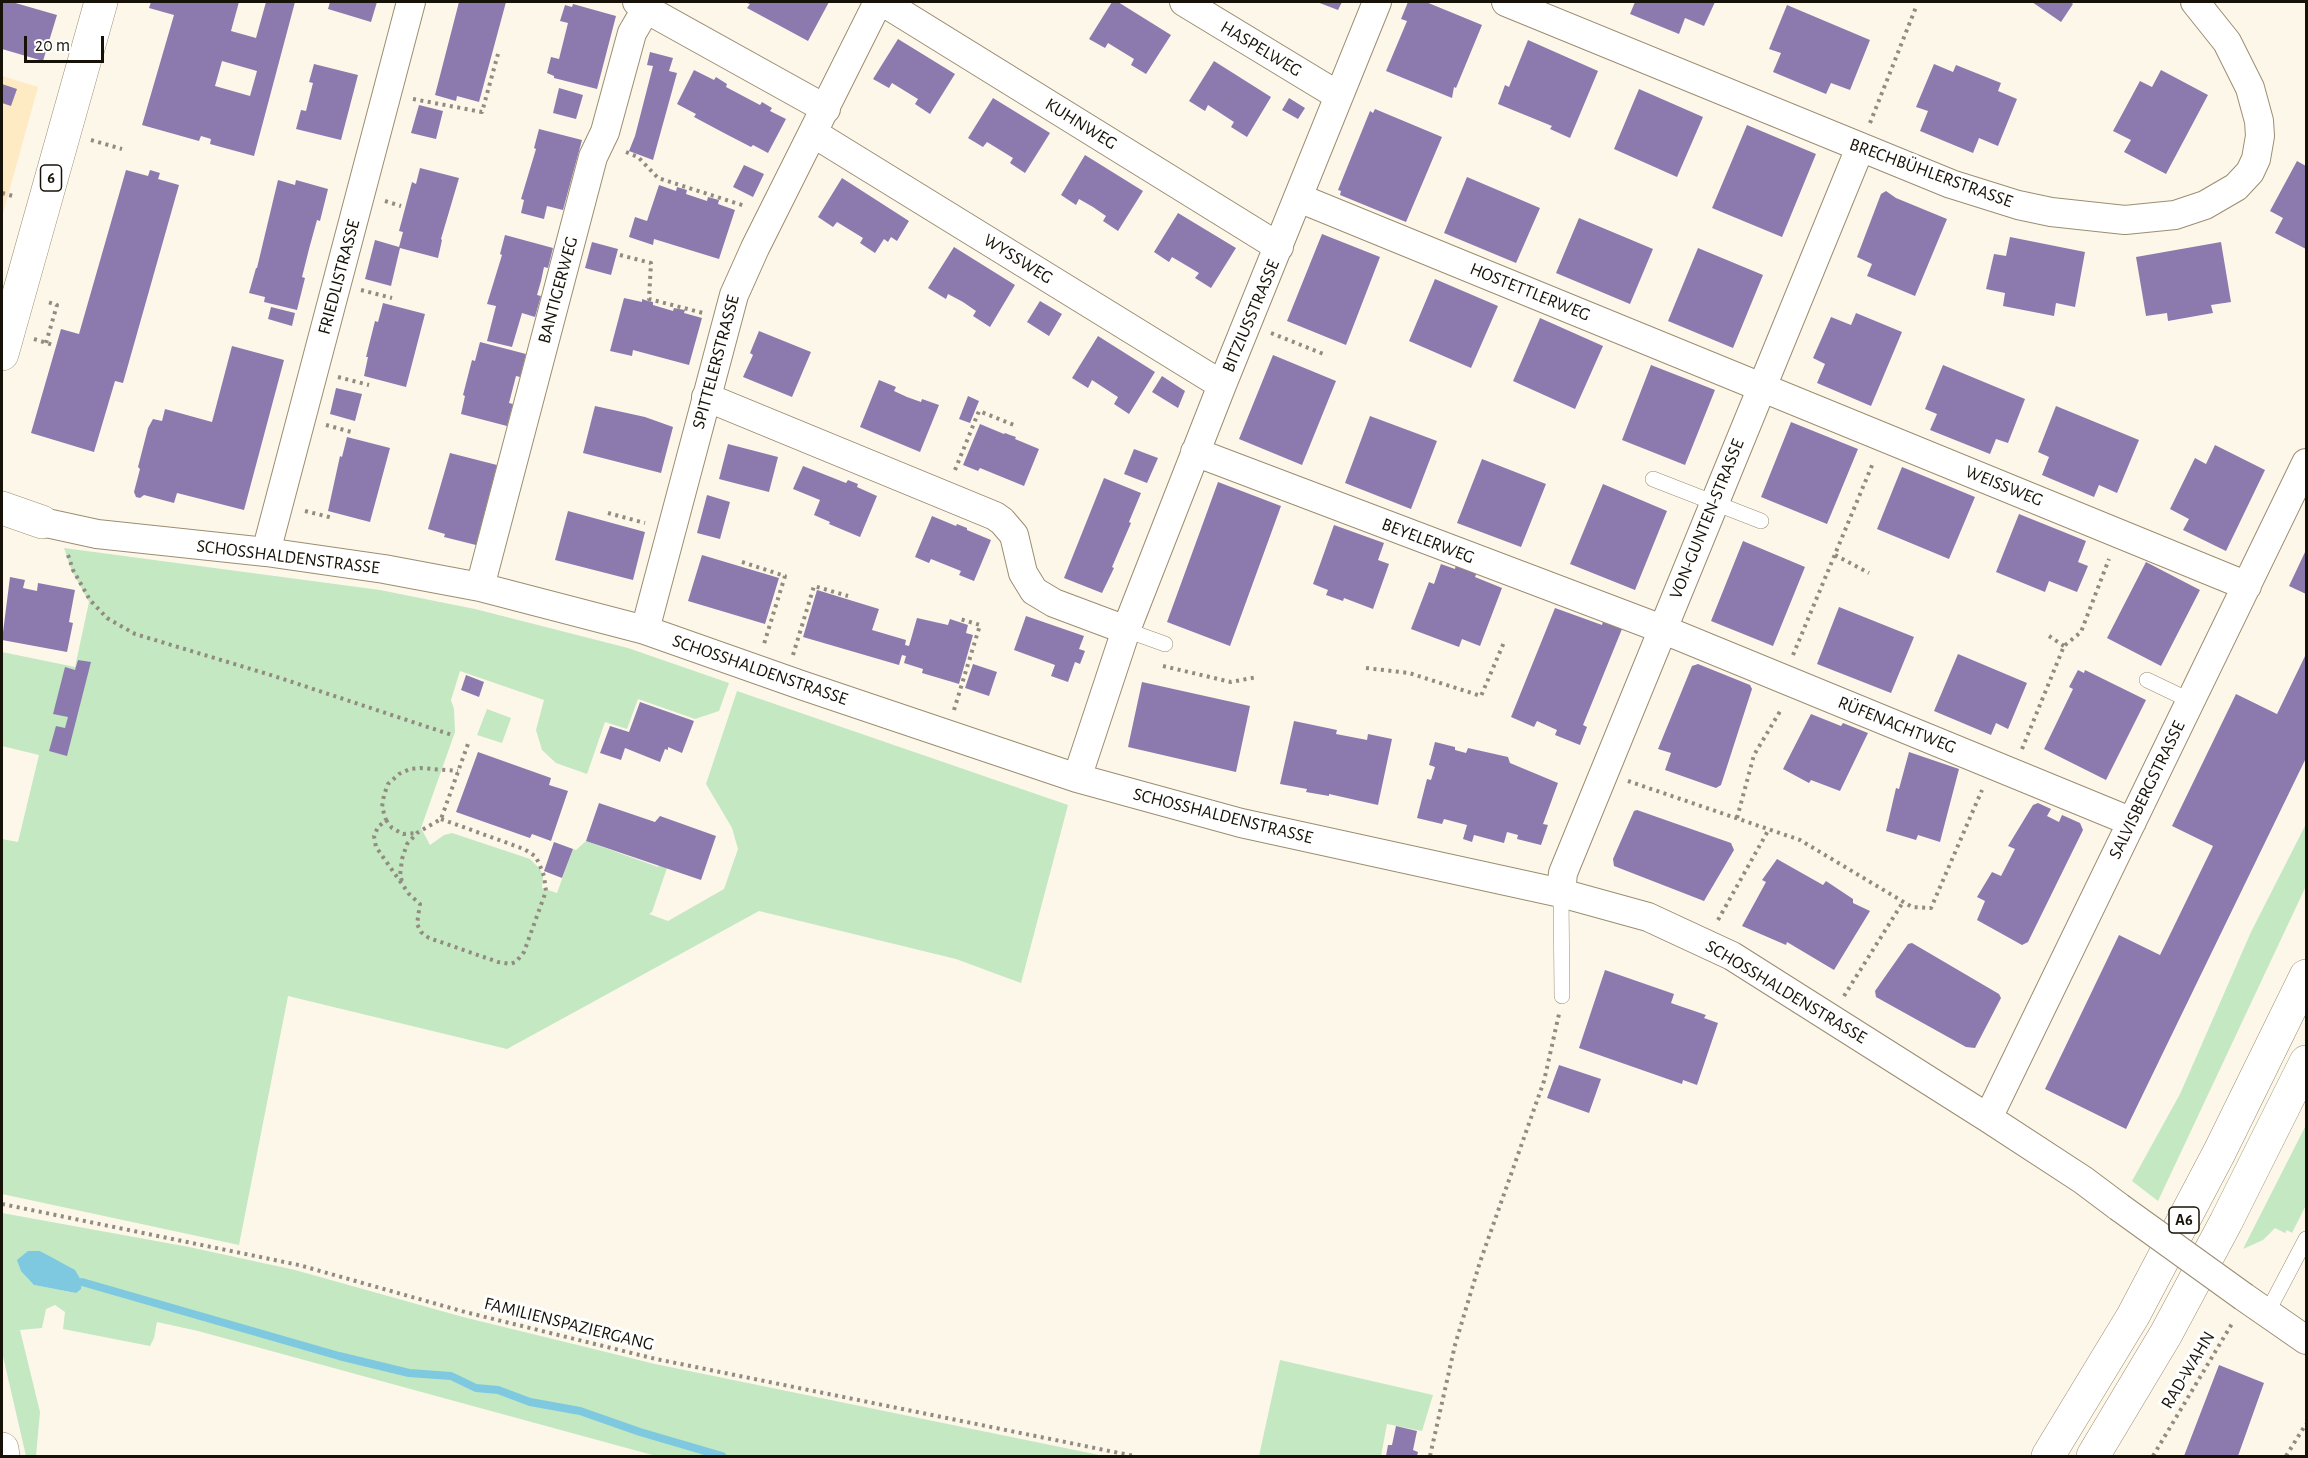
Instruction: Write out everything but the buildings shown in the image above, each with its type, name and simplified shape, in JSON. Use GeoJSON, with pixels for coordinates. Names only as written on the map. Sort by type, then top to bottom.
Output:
{"type":"FeatureCollection","features":[{"type":"Feature","properties":{"kind":"main road","name":"6"},"geometry":{"type":"LineString","coordinates":[[2,354],[101,2]]}},
{"type":"Feature","properties":{"kind":"main road","name":"SCHOSSHALDENSTRASSE"},"geometry":{"type":"LineString","coordinates":[[2,508],[54,525]]}},
{"type":"Feature","properties":{"kind":"main road","name":"SCHOSSHALDENSTRASSE"},"geometry":{"type":"LineString","coordinates":[[2,523],[54,525]]}},
{"type":"Feature","properties":{"kind":"main road","name":"A6"},"geometry":{"type":"LineString","coordinates":[[2048,1456],[2133,1316],[2219,1153],[2307,976]]}},
{"type":"Feature","properties":{"kind":"main road","name":"A6"},"geometry":{"type":"LineString","coordinates":[[2093,1456],[2199,1273],[2307,1062]]}},
{"type":"Feature","properties":{"kind":"main road"},"geometry":{"type":"LineString","coordinates":[[2,1449],[3,1456]]}},
{"type":"Feature","properties":{"kind":"street","name":"FRIEDLISTRASSE"},"geometry":{"type":"LineString","coordinates":[[266,552],[411,2]]}},
{"type":"Feature","properties":{"kind":"street","name":"SPITTELERSTRASSE"},"geometry":{"type":"LineString","coordinates":[[645,630],[739,281],[878,2]]}},
{"type":"Feature","properties":{"kind":"street","name":"KUHNWEG"},"geometry":{"type":"LineString","coordinates":[[884,2],[1279,247]]}},
{"type":"Feature","properties":{"kind":"street","name":"HASPELWEG"},"geometry":{"type":"LineString","coordinates":[[1184,2],[1339,96]]}},
{"type":"Feature","properties":{"kind":"street","name":"BITZIUSSTRASSE"},"geometry":{"type":"LineString","coordinates":[[1077,778],[1126,630],[1195,452],[1377,2]]}},
{"type":"Feature","properties":{"kind":"street","name":"BRECHBÜHLERSTRASSE"},"geometry":{"type":"LineString","coordinates":[[1506,2],[1864,139],[1980,194],[2051,212],[2102,219],[2143,219],[2175,215],[2205,205],[2227,194],[2250,172],[2256,159],[2260,129],[2255,101],[2245,73],[2227,42],[2195,2]]}},
{"type":"Feature","properties":{"kind":"street"},"geometry":{"type":"LineString","coordinates":[[641,5],[820,121]]}},
{"type":"Feature","properties":{"kind":"street","name":"BANTIGERWEG"},"geometry":{"type":"LineString","coordinates":[[480,587],[593,157],[605,132],[641,5]]}},
{"type":"Feature","properties":{"kind":"street","name":"WYSSWEG"},"geometry":{"type":"LineString","coordinates":[[820,121],[1222,385]]}},
{"type":"Feature","properties":{"kind":"street","name":"VON-GUNTEN-STRASSE"},"geometry":{"type":"LineString","coordinates":[[1561,893],[1563,873],[1864,139]]}},
{"type":"Feature","properties":{"kind":"street","name":"HOSTETTLERWEG"},"geometry":{"type":"LineString","coordinates":[[1299,198],[1762,387]]}},
{"type":"Feature","properties":{"kind":"street","name":"WEISSWEG"},"geometry":{"type":"LineString","coordinates":[[1762,387],[2247,586]]}},
{"type":"Feature","properties":{"kind":"street"},"geometry":{"type":"LineString","coordinates":[[706,397],[989,513],[1002,521],[1014,535],[1028,583],[1043,598],[1126,630]]}},
{"type":"Feature","properties":{"kind":"street","name":"BEYELERWEG"},"geometry":{"type":"LineString","coordinates":[[1195,452],[1662,630]]}},
{"type":"Feature","properties":{"kind":"street","name":"SALVISBERGSTRASSE"},"geometry":{"type":"LineString","coordinates":[[1988,1118],[2307,463]]}},
{"type":"Feature","properties":{"kind":"street","name":"SCHOSSHALDENSTRASSE"},"geometry":{"type":"LineString","coordinates":[[54,525],[97,534],[266,552],[384,569],[480,587],[645,630],[1077,778],[1241,823],[1561,893],[1648,918],[1732,956],[1988,1118],[2083,1180],[2307,1340]]}},
{"type":"Feature","properties":{"kind":"street","name":"RÜFENACHTWEG"},"geometry":{"type":"LineString","coordinates":[[1662,630],[2132,822]]}},
{"type":"Feature","properties":{"kind":"lane"},"geometry":{"type":"LineString","coordinates":[[1653,479],[1761,521]]}},
{"type":"Feature","properties":{"kind":"lane"},"geometry":{"type":"LineString","coordinates":[[1126,630],[1165,644]]}},
{"type":"Feature","properties":{"kind":"lane"},"geometry":{"type":"LineString","coordinates":[[2147,680],[2191,701]]}},
{"type":"Feature","properties":{"kind":"lane"},"geometry":{"type":"LineString","coordinates":[[1561,893],[1562,996]]}},
{"type":"Feature","properties":{"kind":"lane"},"geometry":{"type":"LineString","coordinates":[[2253,1303],[2307,1239]]}},
{"type":"Feature","properties":{"kind":"path"},"geometry":{"type":"LineString","coordinates":[[1864,139],[1916,7]]}},
{"type":"Feature","properties":{"kind":"path"},"geometry":{"type":"LineString","coordinates":[[419,100],[482,112],[498,54]]}},
{"type":"Feature","properties":{"kind":"path"},"geometry":{"type":"LineString","coordinates":[[91,140],[122,149]]}},
{"type":"Feature","properties":{"kind":"path"},"geometry":{"type":"LineString","coordinates":[[631,154],[644,162],[658,178],[771,215]]}},
{"type":"Feature","properties":{"kind":"path"},"geometry":{"type":"LineString","coordinates":[[2,193],[13,196]]}},
{"type":"Feature","properties":{"kind":"path"},"geometry":{"type":"LineString","coordinates":[[386,202],[401,206]]}},
{"type":"Feature","properties":{"kind":"path"},"geometry":{"type":"LineString","coordinates":[[620,255],[651,264],[650,299],[727,319]]}},
{"type":"Feature","properties":{"kind":"path"},"geometry":{"type":"LineString","coordinates":[[371,292],[392,298]]}},
{"type":"Feature","properties":{"kind":"path"},"geometry":{"type":"LineString","coordinates":[[44,301],[57,305],[44,342],[53,345]]}},
{"type":"Feature","properties":{"kind":"path"},"geometry":{"type":"LineString","coordinates":[[1263,330],[1326,355]]}},
{"type":"Feature","properties":{"kind":"path"},"geometry":{"type":"LineString","coordinates":[[349,380],[369,385]]}},
{"type":"Feature","properties":{"kind":"path"},"geometry":{"type":"LineString","coordinates":[[945,495],[979,411],[1014,425]]}},
{"type":"Feature","properties":{"kind":"path"},"geometry":{"type":"LineString","coordinates":[[335,428],[355,433]]}},
{"type":"Feature","properties":{"kind":"path"},"geometry":{"type":"LineString","coordinates":[[1737,819],[1754,754],[1790,682],[1835,555],[1884,437]]}},
{"type":"Feature","properties":{"kind":"path"},"geometry":{"type":"LineString","coordinates":[[312,513],[333,518]]}},
{"type":"Feature","properties":{"kind":"path"},"geometry":{"type":"LineString","coordinates":[[608,513],[649,525]]}},
{"type":"Feature","properties":{"kind":"path"},"geometry":{"type":"LineString","coordinates":[[54,525],[65,545],[73,570],[90,600],[107,618],[135,634],[274,676],[452,735]]}},
{"type":"Feature","properties":{"kind":"path"},"geometry":{"type":"LineString","coordinates":[[1625,780],[1800,840],[1912,907],[1931,908],[2064,646],[2081,632],[2119,533]]}},
{"type":"Feature","properties":{"kind":"path"},"geometry":{"type":"LineString","coordinates":[[1835,555],[1869,573]]}},
{"type":"Feature","properties":{"kind":"path"},"geometry":{"type":"LineString","coordinates":[[742,562],[785,576],[762,651]]}},
{"type":"Feature","properties":{"kind":"path"},"geometry":{"type":"LineString","coordinates":[[792,661],[814,586],[848,596]]}},
{"type":"Feature","properties":{"kind":"path"},"geometry":{"type":"LineString","coordinates":[[953,714],[980,625],[960,619]]}},
{"type":"Feature","properties":{"kind":"path"},"geometry":{"type":"LineString","coordinates":[[2049,636],[2064,646]]}},
{"type":"Feature","properties":{"kind":"path"},"geometry":{"type":"LineString","coordinates":[[1366,668],[1409,672],[1481,696],[1505,640]]}},
{"type":"Feature","properties":{"kind":"path"},"geometry":{"type":"LineString","coordinates":[[1159,665],[1231,682],[1257,677]]}},
{"type":"Feature","properties":{"kind":"path"},"geometry":{"type":"LineString","coordinates":[[403,886],[400,876],[407,844],[417,833],[441,819],[469,741]]}},
{"type":"Feature","properties":{"kind":"path"},"geometry":{"type":"LineString","coordinates":[[417,833],[403,834],[392,828],[386,820],[382,807],[388,784],[399,774],[410,769],[458,771]]}},
{"type":"Feature","properties":{"kind":"path"},"geometry":{"type":"LineString","coordinates":[[386,820],[378,827],[374,836],[375,847],[403,886],[420,904],[417,924],[421,932],[429,938],[503,964],[516,962],[524,952],[546,891],[544,876],[535,856],[524,849],[441,819]]}},
{"type":"Feature","properties":{"kind":"path"},"geometry":{"type":"LineString","coordinates":[[1715,926],[1769,830]]}},
{"type":"Feature","properties":{"kind":"path"},"geometry":{"type":"LineString","coordinates":[[1841,1002],[1903,902]]}},
{"type":"Feature","properties":{"kind":"path"},"geometry":{"type":"LineString","coordinates":[[1430,1456],[1455,1345],[1480,1262],[1544,1081],[1562,996]]}},
{"type":"Feature","properties":{"kind":"path","name":"FAMILIENSPAZIERGANG"},"geometry":{"type":"LineString","coordinates":[[2,1204],[298,1265],[465,1312],[656,1359],[1134,1456]]}},
{"type":"Feature","properties":{"kind":"path","name":"RAD-WAHN"},"geometry":{"type":"LineString","coordinates":[[2152,1456],[2253,1303]]}},
{"type":"Feature","properties":{"kind":"path"},"geometry":{"type":"LineString","coordinates":[[2286,1456],[2307,1424]]}},
{"type":"Feature","properties":{"kind":"shaded area"},"geometry":{"type":"Polygon","coordinates":[[[2,76],[38,87],[2,217],[2,76]]]}},
{"type":"Feature","properties":{"kind":"green space"},"geometry":{"type":"Polygon","coordinates":[[[64,548],[380,590],[475,609],[628,648],[729,683],[719,711],[695,719],[638,699],[627,729],[605,722],[587,774],[556,763],[542,750],[536,730],[544,700],[460,671],[451,700],[454,709],[455,732],[421,828],[430,845],[444,835],[452,833],[530,859],[540,869],[543,876],[542,888],[557,893],[573,849],[576,850],[586,841],[658,867],[659,865],[667,868],[652,912],[649,914],[668,921],[724,889],[738,849],[732,828],[706,784],[737,691],[1068,805],[1021,983],[956,959],[759,911],[507,1049],[288,996],[239,1245],[2,1194],[2,839],[18,842],[39,755],[2,746],[2,652],[75,667],[89,602],[72,571],[64,548]]]}},
{"type":"Feature","properties":{"kind":"green space"},"geometry":{"type":"Polygon","coordinates":[[[487,709],[511,718],[502,743],[477,735],[487,709]]]}},
{"type":"Feature","properties":{"kind":"green space"},"geometry":{"type":"Polygon","coordinates":[[[2306,824],[2306,886],[2158,1201],[2132,1181],[2180,1094],[2251,932],[2306,824]]]}},
{"type":"Feature","properties":{"kind":"green space"},"geometry":{"type":"Polygon","coordinates":[[[2306,1125],[2306,1205],[2292,1233],[2287,1230],[2285,1233],[2275,1228],[2263,1240],[2243,1249],[2306,1125]]]}},
{"type":"Feature","properties":{"kind":"green space"},"geometry":{"type":"Polygon","coordinates":[[[2,1213],[189,1247],[295,1270],[463,1317],[655,1364],[1104,1456],[656,1456],[198,1331],[157,1322],[150,1346],[63,1329],[65,1312],[55,1305],[46,1309],[42,1328],[20,1330],[40,1412],[36,1456],[26,1456],[2,1352],[2,1213]],[[40,1251],[34,1285],[76,1293],[54,1260],[40,1251]]]}},
{"type":"Feature","properties":{"kind":"green space"},"geometry":{"type":"Polygon","coordinates":[[[1280,1360],[1433,1395],[1422,1431],[1387,1424],[1381,1456],[1259,1456],[1280,1360]]]}},
{"type":"Feature","properties":{"kind":"water"},"geometry":{"type":"Polygon","coordinates":[[[28,1251],[40,1251],[75,1270],[82,1282],[81,1289],[76,1293],[34,1285],[21,1271],[17,1260],[28,1251]]]}},
{"type":"Feature","properties":{"kind":"waterway"},"geometry":{"type":"LineString","coordinates":[[82,1282],[339,1356],[409,1373],[451,1376],[476,1388],[498,1390],[530,1402],[580,1411],[640,1432],[722,1456]]}}]}
